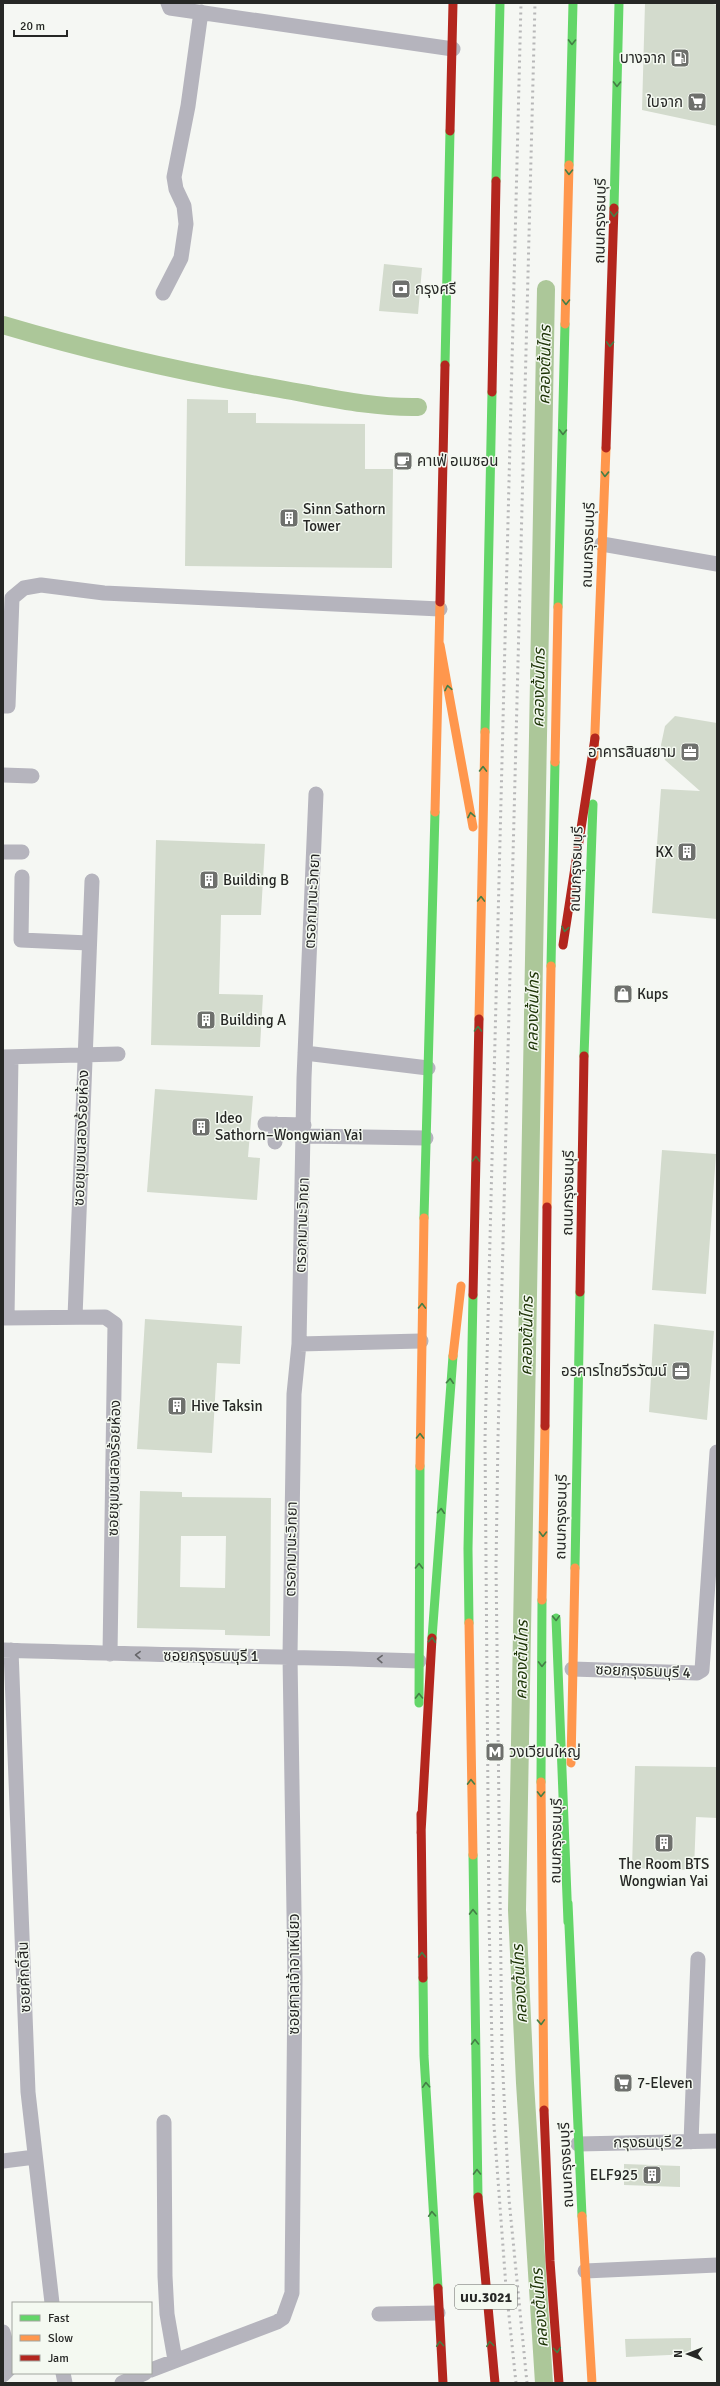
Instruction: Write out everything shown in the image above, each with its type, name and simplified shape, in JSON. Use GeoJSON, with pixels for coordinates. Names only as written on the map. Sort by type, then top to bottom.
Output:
{"type":"FeatureCollection","features":[{"type":"Feature","properties":{"kind":"main road"},"geometry":{"type":"LineString","coordinates":[[443,2383],[424,2056],[419,1661],[421,1341],[440,645],[453,3]]}},
{"type":"Feature","properties":{"kind":"main road"},"geometry":{"type":"LineString","coordinates":[[422,1833],[429,1678],[451,1371],[459,1297],[475,1198],[500,3]]}},
{"type":"Feature","properties":{"kind":"main road","name":"ถนนกรุงธนบุรี"},"geometry":{"type":"LineString","coordinates":[[559,2383],[549,2242],[539,1952],[549,1035],[573,3]]}},
{"type":"Feature","properties":{"kind":"main road","name":"ถนนกรุงธนบุรี"},"geometry":{"type":"LineString","coordinates":[[592,2383],[578,2144],[568,1922],[585,1010],[613,255],[618,3]]}},
{"type":"Feature","properties":{"kind":"main road"},"geometry":{"type":"LineString","coordinates":[[440,645],[481,867]]}},
{"type":"Feature","properties":{"kind":"main road"},"geometry":{"type":"LineString","coordinates":[[549,1035],[595,738]]}},
{"type":"Feature","properties":{"kind":"main road","name":"นบ.3021"},"geometry":{"type":"LineString","coordinates":[[475,1198],[468,1549],[478,2211],[495,2383]]}},
{"type":"Feature","properties":{"kind":"main road"},"geometry":{"type":"LineString","coordinates":[[544,1439],[553,1543]]}},
{"type":"Feature","properties":{"kind":"main road"},"geometry":{"type":"LineString","coordinates":[[556,1606],[568,1922]]}},
{"type":"Feature","properties":{"kind":"street"},"geometry":{"type":"LineString","coordinates":[[168,3],[170,8],[453,49]]}},
{"type":"Feature","properties":{"kind":"street"},"geometry":{"type":"LineString","coordinates":[[163,293],[181,258],[186,224],[184,206],[176,189],[174,177],[188,106],[201,12]]}},
{"type":"Feature","properties":{"kind":"street"},"geometry":{"type":"LineString","coordinates":[[602,544],[717,564]]}},
{"type":"Feature","properties":{"kind":"street"},"geometry":{"type":"LineString","coordinates":[[3,706],[8,706],[12,598],[24,588],[41,585],[104,594],[440,609]]}},
{"type":"Feature","properties":{"kind":"street"},"geometry":{"type":"LineString","coordinates":[[3,775],[32,776]]}},
{"type":"Feature","properties":{"kind":"street","name":"ตรอกมานะวิทยา"},"geometry":{"type":"LineString","coordinates":[[290,1656],[294,1394],[299,1344],[305,1053],[316,794]]}},
{"type":"Feature","properties":{"kind":"street"},"geometry":{"type":"LineString","coordinates":[[3,852],[22,852]]}},
{"type":"Feature","properties":{"kind":"street"},"geometry":{"type":"LineString","coordinates":[[22,877],[21,940],[89,943]]}},
{"type":"Feature","properties":{"kind":"street","name":"ซอยชุมชนสองร้อยห้อง"},"geometry":{"type":"LineString","coordinates":[[75,1317],[92,880]]}},
{"type":"Feature","properties":{"kind":"street"},"geometry":{"type":"LineString","coordinates":[[305,1053],[428,1068]]}},
{"type":"Feature","properties":{"kind":"street","name":"ซอยชุมชนสองร้อยห้อง"},"geometry":{"type":"LineString","coordinates":[[110,1654],[115,1324],[105,1317],[5,1318],[7,1057],[118,1054]]}},
{"type":"Feature","properties":{"kind":"street"},"geometry":{"type":"LineString","coordinates":[[275,1142],[270,1124],[304,1130],[426,1138]]}},
{"type":"Feature","properties":{"kind":"street"},"geometry":{"type":"LineString","coordinates":[[299,1344],[421,1341]]}},
{"type":"Feature","properties":{"kind":"street"},"geometry":{"type":"LineString","coordinates":[[713,1563],[717,1452]]}},
{"type":"Feature","properties":{"kind":"street","name":"ซอยกรุงธนบุรี 4"},"geometry":{"type":"LineString","coordinates":[[572,1669],[700,1672],[702,1666],[713,1563]]}},
{"type":"Feature","properties":{"kind":"street","name":"ซอยกรุงธนบุรี 1"},"geometry":{"type":"LineString","coordinates":[[7,1650],[110,1654],[290,1656],[419,1661]]}},
{"type":"Feature","properties":{"kind":"street","name":"ซอยศักดิ์สิน"},"geometry":{"type":"LineString","coordinates":[[7,1650],[28,2092],[52,2302]]}},
{"type":"Feature","properties":{"kind":"street","name":"ซอยศาลเจ้าอาเหนียว"},"geometry":{"type":"LineString","coordinates":[[152,2370],[277,2322],[283,2318],[292,2293],[295,1977],[290,1656]]}},
{"type":"Feature","properties":{"kind":"street"},"geometry":{"type":"LineString","coordinates":[[692,2142],[698,1959]]}},
{"type":"Feature","properties":{"kind":"street"},"geometry":{"type":"LineString","coordinates":[[164,2122],[165,2276],[167,2314],[175,2360]]}},
{"type":"Feature","properties":{"kind":"street","name":"กรุงธนบุรี 2"},"geometry":{"type":"LineString","coordinates":[[578,2144],[717,2141]]}},
{"type":"Feature","properties":{"kind":"street"},"geometry":{"type":"LineString","coordinates":[[3,2161],[35,2157]]}},
{"type":"Feature","properties":{"kind":"street"},"geometry":{"type":"LineString","coordinates":[[585,2270],[717,2265]]}},
{"type":"Feature","properties":{"kind":"street"},"geometry":{"type":"LineString","coordinates":[[379,2314],[438,2313]]}},
{"type":"Feature","properties":{"kind":"street"},"geometry":{"type":"LineString","coordinates":[[3,2332],[12,2366],[3,2375]]}},
{"type":"Feature","properties":{"kind":"street"},"geometry":{"type":"LineString","coordinates":[[122,2383],[143,2374]]}},
{"type":"Feature","properties":{"kind":"building","name":"บางจาก"},"geometry":{"type":"Polygon","coordinates":[[[645,3],[708,3],[717,5],[717,126],[642,110],[645,3]]]}},
{"type":"Feature","properties":{"kind":"building","name":"กรุงศรี"},"geometry":{"type":"Polygon","coordinates":[[[384,264],[422,268],[418,314],[379,311],[384,264]]]}},
{"type":"Feature","properties":{"kind":"building","name":"Sinn Sathorn Tower"},"geometry":{"type":"Polygon","coordinates":[[[187,399],[228,400],[228,413],[256,413],[256,423],[365,424],[365,469],[393,469],[392,568],[185,566],[187,399]]]}},
{"type":"Feature","properties":{"kind":"building","name":"KX"},"geometry":{"type":"Polygon","coordinates":[[[675,716],[717,723],[717,919],[652,913],[661,789],[700,791],[665,760],[661,745],[665,726],[675,716]]]}},
{"type":"Feature","properties":{"kind":"building"},"geometry":{"type":"Polygon","coordinates":[[[156,840],[265,844],[261,915],[221,915],[219,994],[263,995],[260,1047],[151,1045],[156,840]]]}},
{"type":"Feature","properties":{"kind":"building","name":"Ideo Sathorn–Wongwian Yai"},"geometry":{"type":"Polygon","coordinates":[[[155,1089],[253,1096],[248,1157],[260,1158],[257,1200],[147,1192],[155,1089]]]}},
{"type":"Feature","properties":{"kind":"building"},"geometry":{"type":"Polygon","coordinates":[[[662,1150],[716,1154],[706,1294],[652,1290],[662,1150]]]}},
{"type":"Feature","properties":{"kind":"building","name":"Hive Taksin"},"geometry":{"type":"Polygon","coordinates":[[[145,1319],[242,1326],[240,1364],[217,1363],[212,1453],[137,1449],[145,1319]]]}},
{"type":"Feature","properties":{"kind":"building","name":"อรคารไทยวีรวัฒน์"},"geometry":{"type":"Polygon","coordinates":[[[654,1324],[714,1331],[707,1420],[649,1412],[654,1324]]]}},
{"type":"Feature","properties":{"kind":"building"},"geometry":{"type":"Polygon","coordinates":[[[140,1491],[182,1492],[182,1497],[271,1498],[270,1636],[225,1635],[225,1630],[137,1628],[140,1491]],[[181,1536],[180,1587],[225,1588],[226,1536],[181,1536]]]}},
{"type":"Feature","properties":{"kind":"building","name":"The Room BTS Wongwian Yai"},"geometry":{"type":"Polygon","coordinates":[[[635,1766],[717,1767],[717,1818],[696,1817],[694,1870],[632,1868],[635,1766]]]}},
{"type":"Feature","properties":{"kind":"building","name":"ELF925"},"geometry":{"type":"Polygon","coordinates":[[[624,2164],[680,2166],[680,2187],[624,2185],[624,2164]]]}},
{"type":"Feature","properties":{"kind":"building"},"geometry":{"type":"Polygon","coordinates":[[[691,2338],[691,2354],[626,2357],[625,2339],[691,2338]]]}},
{"type":"Feature","properties":{"kind":"waterway","name":"คลองต้นไทร"},"geometry":{"type":"LineString","coordinates":[[544,2383],[525,2083],[517,1910],[546,289]]}},
{"type":"Feature","properties":{"kind":"waterway"},"geometry":{"type":"LineString","coordinates":[[3,325],[106,353],[245,383],[366,404],[418,407]]}},
{"type":"Feature","properties":{"kind":"railway"},"geometry":{"type":"LineString","coordinates":[[516,2383],[506,2287],[494,2126],[489,1920],[485,1439],[521,3]]}},
{"type":"Feature","properties":{"kind":"railway"},"geometry":{"type":"LineString","coordinates":[[527,2383],[509,2199],[502,2054],[496,1566],[535,3]]}},
{"type":"Feature","properties":{"kind":"traffic: fast"},"geometry":{"type":"LineString","coordinates":[[496,181],[500,3]]}},
{"type":"Feature","properties":{"kind":"traffic: fast"},"geometry":{"type":"LineString","coordinates":[[569,165],[573,3]]}},
{"type":"Feature","properties":{"kind":"traffic: fast"},"geometry":{"type":"LineString","coordinates":[[614,208],[619,3]]}},
{"type":"Feature","properties":{"kind":"traffic: fast"},"geometry":{"type":"LineString","coordinates":[[445,365],[450,131]]}},
{"type":"Feature","properties":{"kind":"traffic: fast"},"geometry":{"type":"LineString","coordinates":[[558,607],[565,324]]}},
{"type":"Feature","properties":{"kind":"traffic: fast"},"geometry":{"type":"LineString","coordinates":[[485,732],[492,392]]}},
{"type":"Feature","properties":{"kind":"traffic: fast"},"geometry":{"type":"LineString","coordinates":[[551,966],[555,762]]}},
{"type":"Feature","properties":{"kind":"traffic: fast"},"geometry":{"type":"LineString","coordinates":[[584,1056],[593,804]]}},
{"type":"Feature","properties":{"kind":"traffic: fast"},"geometry":{"type":"LineString","coordinates":[[424,1218],[435,812]]}},
{"type":"Feature","properties":{"kind":"traffic: fast"},"geometry":{"type":"LineString","coordinates":[[575,1568],[580,1292]]}},
{"type":"Feature","properties":{"kind":"traffic: fast"},"geometry":{"type":"LineString","coordinates":[[469,1623],[468,1549],[473,1295]]}},
{"type":"Feature","properties":{"kind":"traffic: fast"},"geometry":{"type":"LineString","coordinates":[[432,1638],[453,1356]]}},
{"type":"Feature","properties":{"kind":"traffic: fast"},"geometry":{"type":"LineString","coordinates":[[419,1703],[420,1466]]}},
{"type":"Feature","properties":{"kind":"traffic: fast"},"geometry":{"type":"LineString","coordinates":[[541,1782],[542,1600]]}},
{"type":"Feature","properties":{"kind":"traffic: fast"},"geometry":{"type":"LineString","coordinates":[[556,1618],[568,1922]]}},
{"type":"Feature","properties":{"kind":"traffic: fast"},"geometry":{"type":"LineString","coordinates":[[473,1855],[478,2197]]}},
{"type":"Feature","properties":{"kind":"traffic: fast"},"geometry":{"type":"LineString","coordinates":[[568,1903],[582,2216]]}},
{"type":"Feature","properties":{"kind":"traffic: fast"},"geometry":{"type":"LineString","coordinates":[[423,1978],[424,2056],[438,2288]]}},
{"type":"Feature","properties":{"kind":"traffic: slow"},"geometry":{"type":"LineString","coordinates":[[565,324],[569,165]]}},
{"type":"Feature","properties":{"kind":"traffic: slow"},"geometry":{"type":"LineString","coordinates":[[594,757],[606,448]]}},
{"type":"Feature","properties":{"kind":"traffic: slow"},"geometry":{"type":"LineString","coordinates":[[435,812],[440,602]]}},
{"type":"Feature","properties":{"kind":"traffic: slow"},"geometry":{"type":"LineString","coordinates":[[555,762],[558,607]]}},
{"type":"Feature","properties":{"kind":"traffic: slow"},"geometry":{"type":"LineString","coordinates":[[440,645],[473,827]]}},
{"type":"Feature","properties":{"kind":"traffic: slow"},"geometry":{"type":"LineString","coordinates":[[479,1019],[485,732]]}},
{"type":"Feature","properties":{"kind":"traffic: slow"},"geometry":{"type":"LineString","coordinates":[[547,1207],[551,966]]}},
{"type":"Feature","properties":{"kind":"traffic: slow"},"geometry":{"type":"LineString","coordinates":[[420,1466],[424,1218]]}},
{"type":"Feature","properties":{"kind":"traffic: slow"},"geometry":{"type":"LineString","coordinates":[[453,1356],[461,1286]]}},
{"type":"Feature","properties":{"kind":"traffic: slow"},"geometry":{"type":"LineString","coordinates":[[542,1600],[545,1426]]}},
{"type":"Feature","properties":{"kind":"traffic: slow"},"geometry":{"type":"LineString","coordinates":[[571,1763],[575,1568]]}},
{"type":"Feature","properties":{"kind":"traffic: slow"},"geometry":{"type":"LineString","coordinates":[[469,1623],[473,1855]]}},
{"type":"Feature","properties":{"kind":"traffic: slow"},"geometry":{"type":"LineString","coordinates":[[541,1782],[544,2110]]}},
{"type":"Feature","properties":{"kind":"traffic: slow"},"geometry":{"type":"LineString","coordinates":[[582,2216],[592,2383]]}},
{"type":"Feature","properties":{"kind":"traffic: jam"},"geometry":{"type":"LineString","coordinates":[[450,131],[453,3]]}},
{"type":"Feature","properties":{"kind":"traffic: jam"},"geometry":{"type":"LineString","coordinates":[[492,392],[496,181]]}},
{"type":"Feature","properties":{"kind":"traffic: jam"},"geometry":{"type":"LineString","coordinates":[[606,448],[614,208]]}},
{"type":"Feature","properties":{"kind":"traffic: jam"},"geometry":{"type":"LineString","coordinates":[[440,602],[445,365]]}},
{"type":"Feature","properties":{"kind":"traffic: jam"},"geometry":{"type":"LineString","coordinates":[[563,945],[595,738]]}},
{"type":"Feature","properties":{"kind":"traffic: jam"},"geometry":{"type":"LineString","coordinates":[[473,1295],[479,1019]]}},
{"type":"Feature","properties":{"kind":"traffic: jam"},"geometry":{"type":"LineString","coordinates":[[580,1292],[584,1056]]}},
{"type":"Feature","properties":{"kind":"traffic: jam"},"geometry":{"type":"LineString","coordinates":[[545,1426],[547,1207]]}},
{"type":"Feature","properties":{"kind":"traffic: jam"},"geometry":{"type":"LineString","coordinates":[[421,1833],[432,1638]]}},
{"type":"Feature","properties":{"kind":"traffic: jam"},"geometry":{"type":"LineString","coordinates":[[421,1814],[423,1978]]}},
{"type":"Feature","properties":{"kind":"traffic: jam"},"geometry":{"type":"LineString","coordinates":[[544,2110],[550,2261],[559,2383]]}},
{"type":"Feature","properties":{"kind":"traffic: jam"},"geometry":{"type":"LineString","coordinates":[[478,2197],[495,2383]]}},
{"type":"Feature","properties":{"kind":"traffic: jam"},"geometry":{"type":"LineString","coordinates":[[438,2288],[443,2383]]}},
{"type":"Feature","properties":{"kind":"place","name":"บางจาก"},"geometry":{"type":"Point","coordinates":[680,58]}},
{"type":"Feature","properties":{"kind":"place","name":"ใบจาก"},"geometry":{"type":"Point","coordinates":[697,102]}},
{"type":"Feature","properties":{"kind":"place","name":"กรุงศรี"},"geometry":{"type":"Point","coordinates":[401,289]}},
{"type":"Feature","properties":{"kind":"place","name":"คาเฟ่ อเมซอน"},"geometry":{"type":"Point","coordinates":[403,461]}},
{"type":"Feature","properties":{"kind":"place","name":"Sinn Sathorn Tower"},"geometry":{"type":"Point","coordinates":[289,518]}},
{"type":"Feature","properties":{"kind":"place","name":"อาคารสินสยาม"},"geometry":{"type":"Point","coordinates":[690,752]}},
{"type":"Feature","properties":{"kind":"place","name":"KX"},"geometry":{"type":"Point","coordinates":[687,852]}},
{"type":"Feature","properties":{"kind":"place","name":"Building B"},"geometry":{"type":"Point","coordinates":[209,880]}},
{"type":"Feature","properties":{"kind":"place","name":"Kups"},"geometry":{"type":"Point","coordinates":[623,994]}},
{"type":"Feature","properties":{"kind":"place","name":"Building A"},"geometry":{"type":"Point","coordinates":[206,1020]}},
{"type":"Feature","properties":{"kind":"place","name":"Ideo Sathorn–Wongwian Yai"},"geometry":{"type":"Point","coordinates":[201,1127]}},
{"type":"Feature","properties":{"kind":"place","name":"อรคารไทยวีรวัฒน์"},"geometry":{"type":"Point","coordinates":[681,1371]}},
{"type":"Feature","properties":{"kind":"place","name":"Hive Taksin"},"geometry":{"type":"Point","coordinates":[177,1406]}},
{"type":"Feature","properties":{"kind":"place","name":"วงเวียนใหญ่"},"geometry":{"type":"Point","coordinates":[495,1752]}},
{"type":"Feature","properties":{"kind":"place","name":"The Room BTS Wongwian Yai"},"geometry":{"type":"Point","coordinates":[664,1843]}},
{"type":"Feature","properties":{"kind":"place","name":"7-Eleven"},"geometry":{"type":"Point","coordinates":[623,2083]}},
{"type":"Feature","properties":{"kind":"place","name":"ELF925"},"geometry":{"type":"Point","coordinates":[652,2175]}}]}
